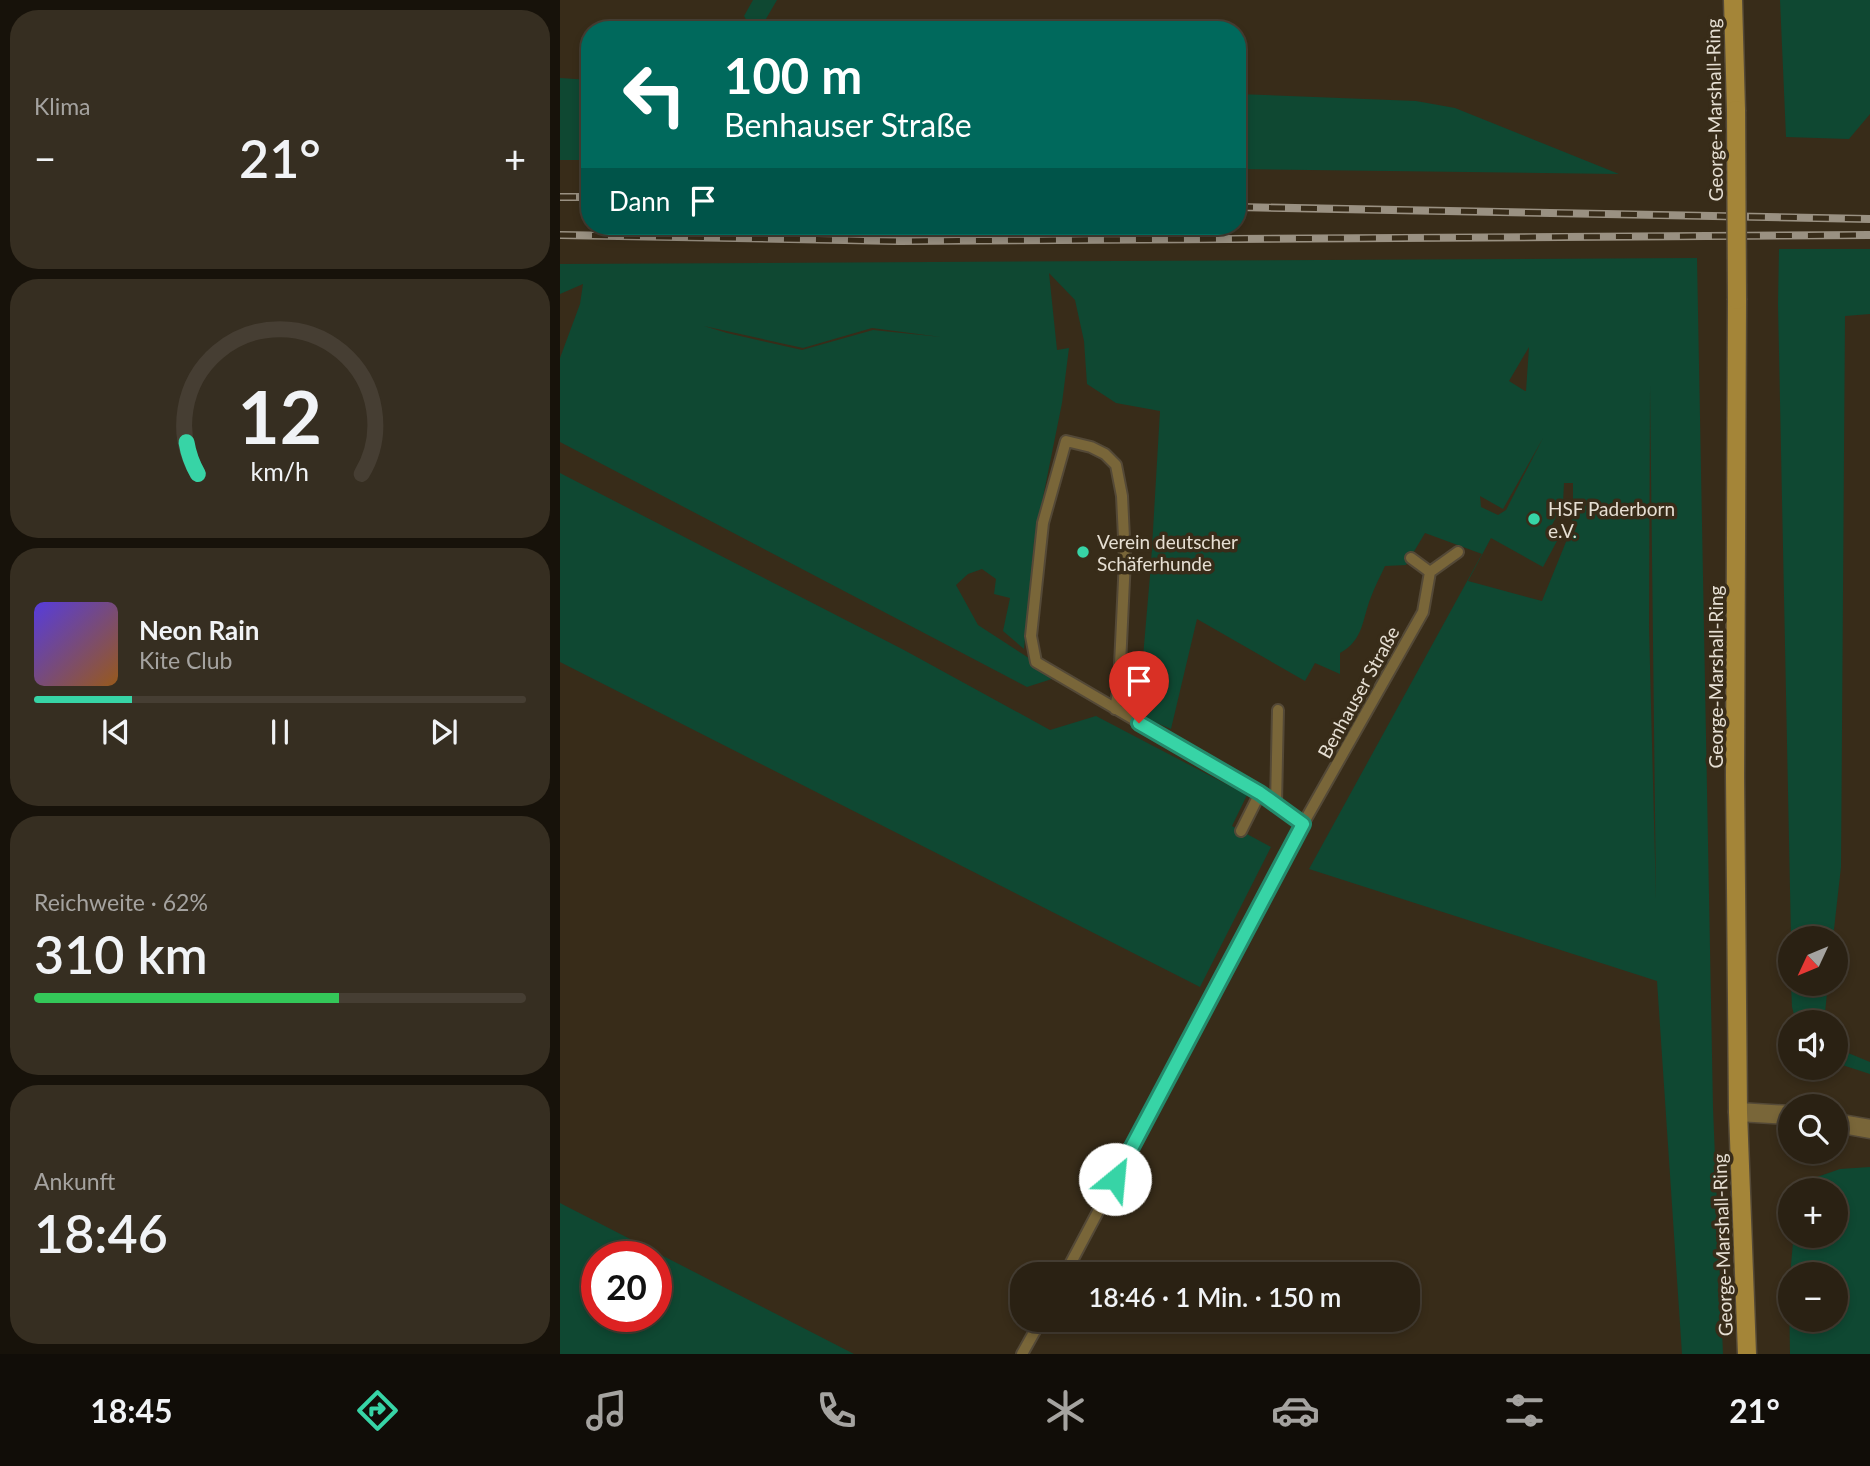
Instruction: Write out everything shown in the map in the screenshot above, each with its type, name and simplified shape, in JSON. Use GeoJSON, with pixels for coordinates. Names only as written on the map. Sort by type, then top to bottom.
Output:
{"type":"FeatureCollection","features":[{"type":"Feature","properties":{"kind":"main road","name":"George-Marshall-Ring"},"geometry":{"type":"LineString","coordinates":[[1733,0],[1737,300],[1735,790],[1738,1112],[1747,1354]]}},
{"type":"Feature","properties":{"kind":"street"},"geometry":{"type":"LineString","coordinates":[[1738,1112],[1778,1114]]}},
{"type":"Feature","properties":{"kind":"street"},"geometry":{"type":"LineString","coordinates":[[1848,1125],[1870,1129]]}},
{"type":"Feature","properties":{"kind":"lane"},"geometry":{"type":"LineString","coordinates":[[1115,709],[1119,686],[1125,559],[1122,496],[1116,465],[1105,454],[1091,447],[1066,441],[1043,523],[1031,636],[1036,662],[1115,709],[1260,793],[1303,824]]}},
{"type":"Feature","properties":{"kind":"lane"},"geometry":{"type":"LineString","coordinates":[[1411,558],[1430,572],[1458,552]]}},
{"type":"Feature","properties":{"kind":"lane","name":"Benhauser Straße"},"geometry":{"type":"LineString","coordinates":[[1071,1262],[1303,824],[1423,612],[1430,572]]}},
{"type":"Feature","properties":{"kind":"lane"},"geometry":{"type":"LineString","coordinates":[[1276,804],[1278,710]]}},
{"type":"Feature","properties":{"kind":"lane"},"geometry":{"type":"LineString","coordinates":[[1241,831],[1260,793]]}},
{"type":"Feature","properties":{"kind":"lane"},"geometry":{"type":"LineString","coordinates":[[1023,1354],[1035,1332]]}},
{"type":"Feature","properties":{"kind":"green space"},"geometry":{"type":"Polygon","coordinates":[[[753,0],[777,0],[765,21],[747,21],[744,16],[753,0]]]}},
{"type":"Feature","properties":{"kind":"green space"},"geometry":{"type":"Polygon","coordinates":[[[1780,0],[1870,0],[1870,114],[1849,139],[1786,137],[1780,0]]]}},
{"type":"Feature","properties":{"kind":"green space"},"geometry":{"type":"Polygon","coordinates":[[[560,78],[581,79],[581,160],[560,160],[560,78]]]}},
{"type":"Feature","properties":{"kind":"green space"},"geometry":{"type":"Polygon","coordinates":[[[1246,94],[1416,101],[1455,108],[1619,174],[1246,169],[1246,94]]]}},
{"type":"Feature","properties":{"kind":"green space"},"geometry":{"type":"Polygon","coordinates":[[[1779,249],[1870,249],[1870,314],[1845,316],[1841,867],[1834,926],[1791,926],[1779,249]]]}},
{"type":"Feature","properties":{"kind":"green space"},"geometry":{"type":"Polygon","coordinates":[[[1697,258],[1713,1108],[1723,1354],[1682,1354],[1657,981],[1309,869],[1482,554],[1425,533],[1406,565],[1385,566],[1358,635],[1348,648],[1340,653],[1340,674],[1315,663],[1305,681],[1197,619],[1171,729],[1138,715],[1160,411],[1116,403],[1087,384],[1084,341],[1075,300],[1049,273],[1057,350],[1069,348],[1062,403],[1034,542],[1024,649],[1003,631],[1010,598],[994,594],[996,579],[982,569],[968,574],[956,585],[978,625],[1058,677],[1027,687],[560,442],[560,358],[580,304],[583,284],[560,294],[560,264],[1697,258]],[[704,326],[802,350],[873,330],[941,337],[872,328],[803,348],[704,326]],[[1529,347],[1509,381],[1526,391],[1529,347]],[[1650,386],[1649,627],[1656,898],[1650,386]],[[1543,438],[1503,509],[1480,496],[1481,507],[1498,515],[1506,510],[1543,438]],[[1564,483],[1563,503],[1547,535],[1557,541],[1543,567],[1491,538],[1468,581],[1542,601],[1570,532],[1573,483],[1564,483]]]}},
{"type":"Feature","properties":{"kind":"green space"},"geometry":{"type":"Polygon","coordinates":[[[560,473],[904,650],[1050,730],[1096,716],[1247,795],[1232,826],[1271,847],[1200,987],[560,662],[560,473]]]}},
{"type":"Feature","properties":{"kind":"green space"},"geometry":{"type":"Polygon","coordinates":[[[1792,996],[1827,996],[1825,1010],[1793,1010],[1792,996]]]}},
{"type":"Feature","properties":{"kind":"green space"},"geometry":{"type":"Polygon","coordinates":[[[1848,1053],[1870,1062],[1870,1074],[1848,1067],[1848,1053]]]}},
{"type":"Feature","properties":{"kind":"green space"},"geometry":{"type":"Polygon","coordinates":[[[1870,1167],[1870,1354],[1790,1354],[1790,1332],[1848,1332],[1848,1262],[1791,1262],[1792,1248],[1848,1248],[1848,1178],[1817,1177],[1840,1169],[1870,1167]]]}},
{"type":"Feature","properties":{"kind":"green space"},"geometry":{"type":"Polygon","coordinates":[[[560,1203],[634,1241],[581,1241],[581,1332],[672,1332],[672,1261],[854,1354],[560,1354],[560,1203]]]}},
{"type":"Feature","properties":{"kind":"railway"},"geometry":{"type":"LineString","coordinates":[[560,197],[581,197]]}},
{"type":"Feature","properties":{"kind":"railway"},"geometry":{"type":"LineString","coordinates":[[1246,207],[1870,219]]}},
{"type":"Feature","properties":{"kind":"railway"},"geometry":{"type":"LineString","coordinates":[[560,235],[899,241],[1870,235]]}},
{"type":"Feature","properties":{"kind":"place","name":"HSF Paderborn e.V."},"geometry":{"type":"Point","coordinates":[1534,519]}},
{"type":"Feature","properties":{"kind":"place","name":"Verein deutscher Schäferhunde"},"geometry":{"type":"Point","coordinates":[1083,552]}},
{"type":"Feature","properties":{"kind":"route"},"geometry":{"type":"LineString","coordinates":[[1115,1179],[1303,824],[1260,793],[1139,723]]}}]}
